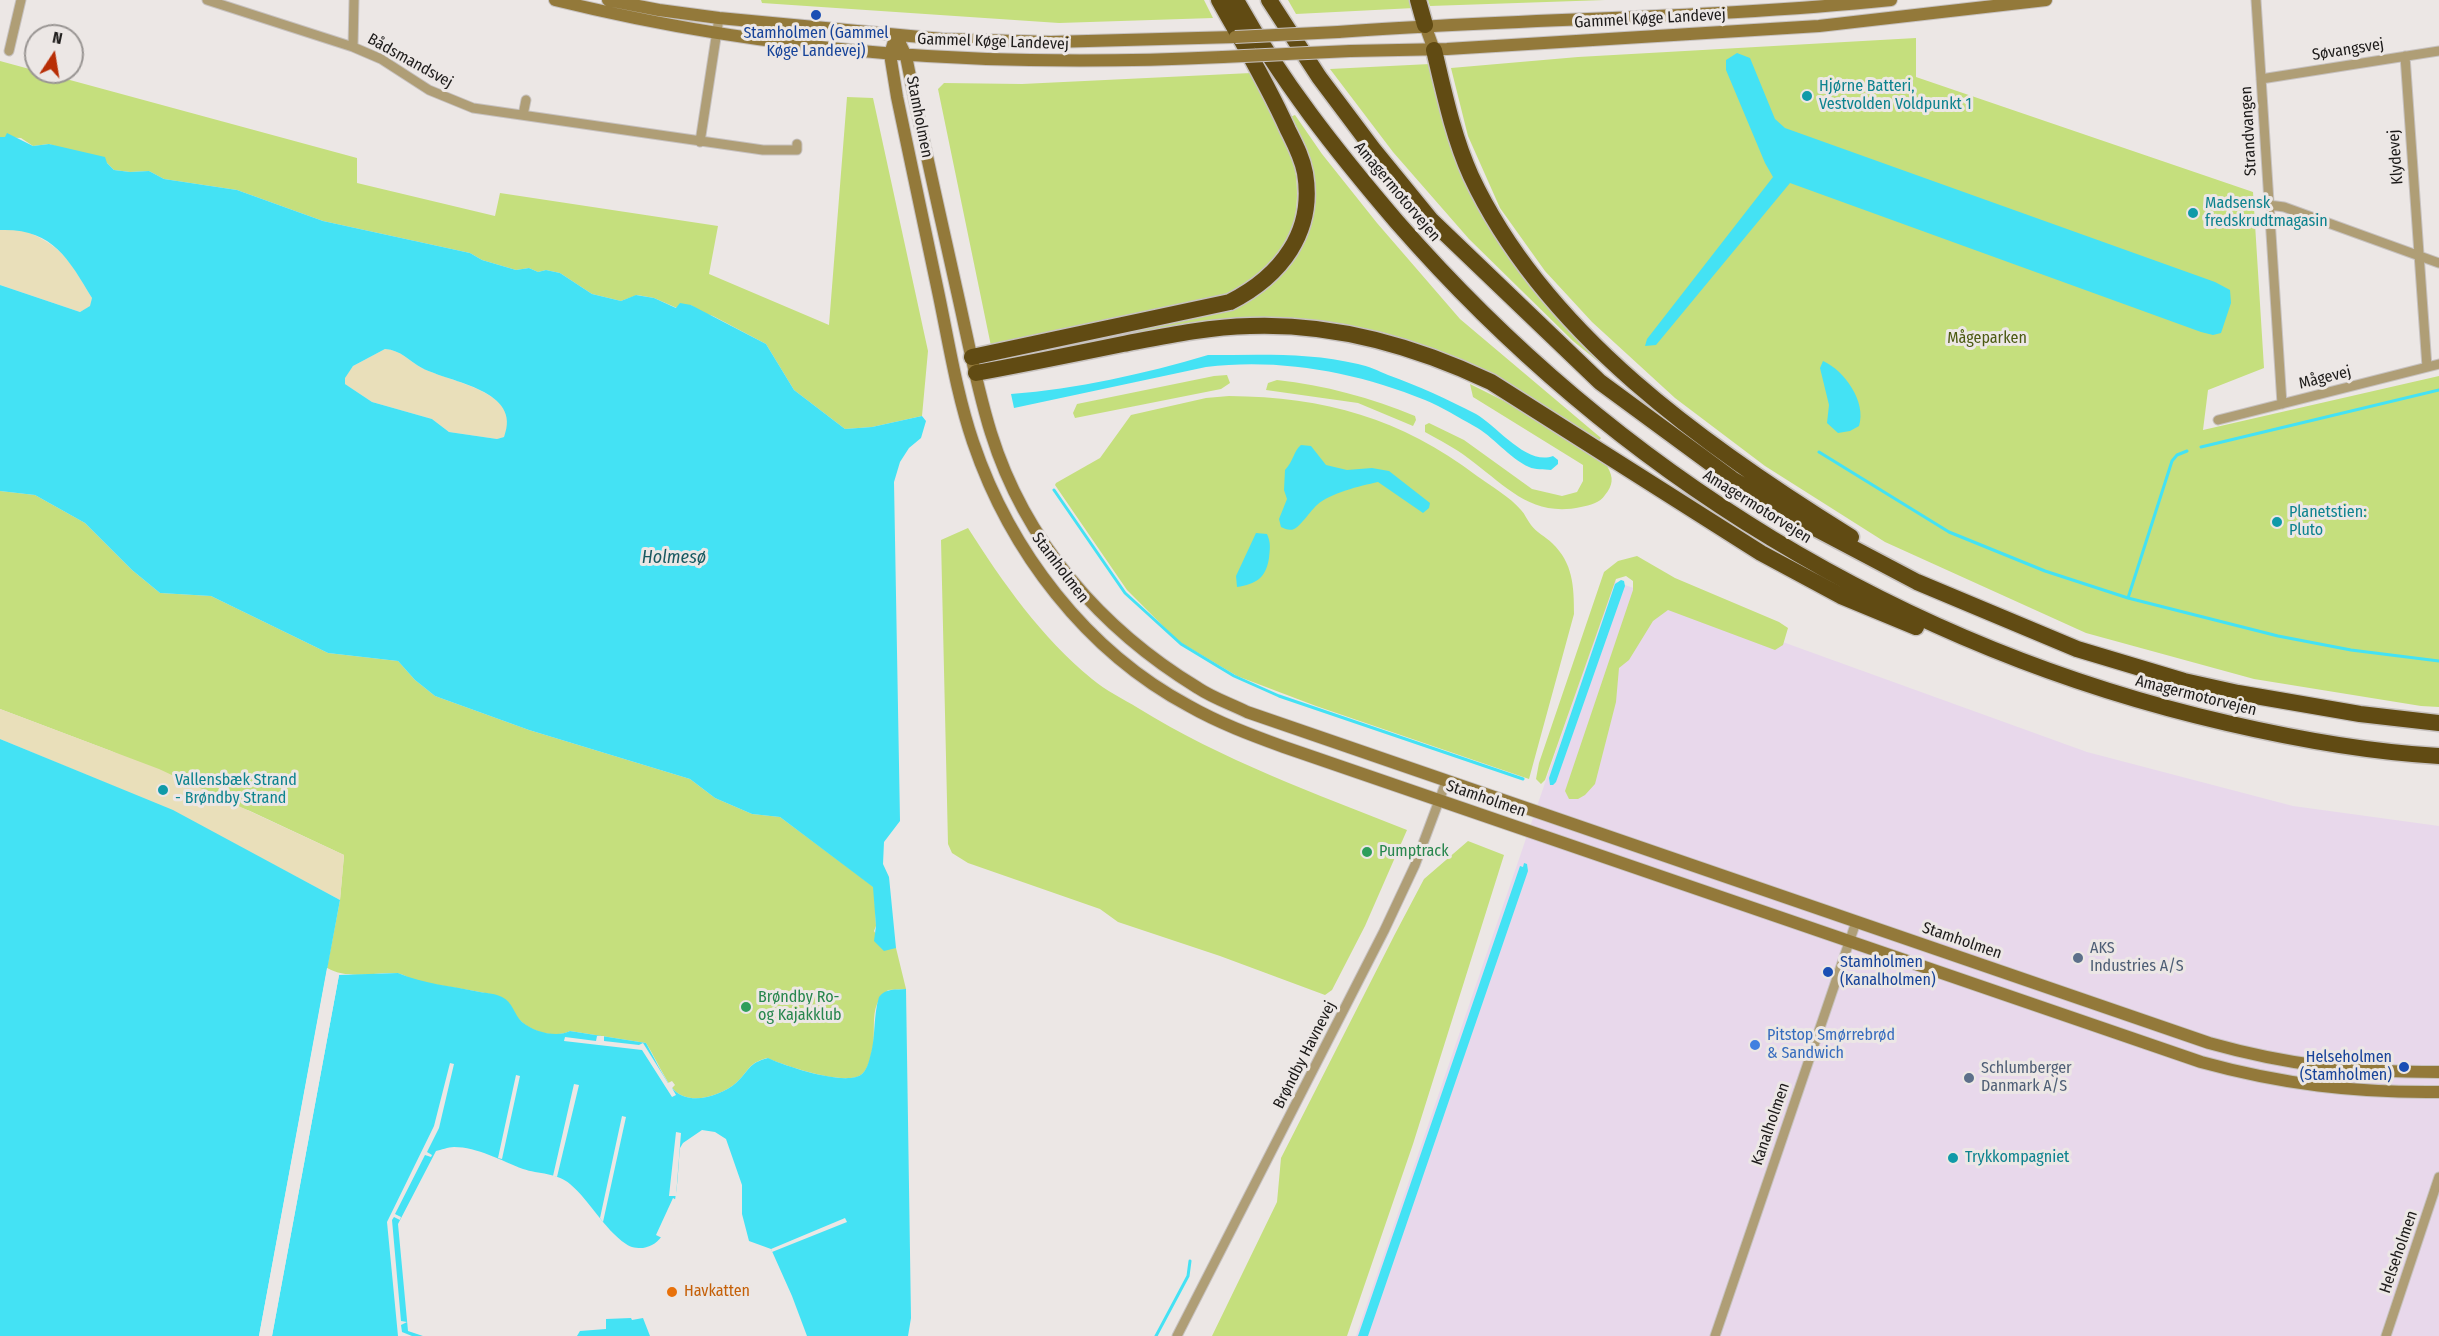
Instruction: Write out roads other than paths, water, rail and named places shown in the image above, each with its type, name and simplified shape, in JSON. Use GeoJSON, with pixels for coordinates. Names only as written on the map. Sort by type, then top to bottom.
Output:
{"type":"FeatureCollection","features":[{"type":"Feature","properties":{"kind":"highway"},"geometry":{"type":"LineString","coordinates":[[974,365],[1230,302],[1269,278],[1284,260],[1296,240],[1303,219],[1306,196],[1305,173],[1299,151],[1279,107],[1219,0]]}},
{"type":"Feature","properties":{"kind":"highway","name":"Amagermotorvejen"},"geometry":{"type":"LineString","coordinates":[[1236,0],[1299,99],[1356,174],[1434,264],[1509,341],[1582,405],[1700,494],[1775,542],[1894,606],[2017,661],[2177,712],[2274,734],[2439,756]]}},
{"type":"Feature","properties":{"kind":"highway","name":"Amagermotorvejen"},"geometry":{"type":"LineString","coordinates":[[1269,0],[1326,86],[1431,220],[1600,382],[1731,479],[1867,557],[1968,605],[2077,649],[2184,681],[2292,704],[2439,723]]}},
{"type":"Feature","properties":{"kind":"highway"},"geometry":{"type":"LineString","coordinates":[[1418,0],[1425,25]]}},
{"type":"Feature","properties":{"kind":"highway"},"geometry":{"type":"LineString","coordinates":[[1434,50],[1458,140],[1470,174],[1514,251],[1556,305],[1622,370],[1669,410],[1739,463],[1848,536],[1968,605]]}},
{"type":"Feature","properties":{"kind":"highway"},"geometry":{"type":"LineString","coordinates":[[974,365],[1208,329],[1250,326],[1291,326],[1333,330],[1374,338],[1434,357],[1491,382],[1761,553],[1841,596],[1967,647],[2017,661]]}},
{"type":"Feature","properties":{"kind":"street"},"geometry":{"type":"LineString","coordinates":[[9,51],[21,0]]}},
{"type":"Feature","properties":{"kind":"street","name":"Bådsmandsvej"},"geometry":{"type":"LineString","coordinates":[[207,0],[381,58],[429,90],[473,108],[763,150],[797,150],[797,144]]}},
{"type":"Feature","properties":{"kind":"street"},"geometry":{"type":"LineString","coordinates":[[353,47],[354,0]]}},
{"type":"Feature","properties":{"kind":"street","name":"Gammel Køge Landevej"},"geometry":{"type":"LineString","coordinates":[[555,0],[657,23],[798,46],[906,56],[1046,62],[1434,50],[1819,26],[2046,0]]}},
{"type":"Feature","properties":{"kind":"street","name":"Gammel Køge Landevej"},"geometry":{"type":"LineString","coordinates":[[608,0],[660,5],[720,18],[896,35],[942,39],[1051,42],[1203,39],[1891,0]]}},
{"type":"Feature","properties":{"kind":"street","name":"Strandvangen"},"geometry":{"type":"LineString","coordinates":[[2256,0],[2282,404]]}},
{"type":"Feature","properties":{"kind":"street"},"geometry":{"type":"LineString","coordinates":[[657,23],[660,5]]}},
{"type":"Feature","properties":{"kind":"street"},"geometry":{"type":"LineString","coordinates":[[700,142],[720,18]]}},
{"type":"Feature","properties":{"kind":"street"},"geometry":{"type":"LineString","coordinates":[[1425,25],[1434,50]]}},
{"type":"Feature","properties":{"kind":"street","name":"Stamholmen"},"geometry":{"type":"LineString","coordinates":[[896,35],[890,54],[897,96],[955,369],[969,429],[984,472],[1018,539],[1056,595],[1113,654],[1149,681],[1187,705],[1236,729],[2201,1062],[2320,1088],[2377,1092],[2439,1092]]}},
{"type":"Feature","properties":{"kind":"street","name":"Stamholmen"},"geometry":{"type":"LineString","coordinates":[[896,35],[906,56],[974,365],[991,433],[1002,465],[1036,531],[1070,580],[1128,640],[1161,665],[1200,690],[1247,712],[2190,1036],[2249,1054],[2322,1068],[2376,1072],[2439,1072]]}},
{"type":"Feature","properties":{"kind":"street","name":"Søvangsvej"},"geometry":{"type":"LineString","coordinates":[[2261,79],[2439,51]]}},
{"type":"Feature","properties":{"kind":"street","name":"Klydevej"},"geometry":{"type":"LineString","coordinates":[[2405,56],[2427,367]]}},
{"type":"Feature","properties":{"kind":"street"},"geometry":{"type":"LineString","coordinates":[[524,115],[526,100]]}},
{"type":"Feature","properties":{"kind":"street"},"geometry":{"type":"LineString","coordinates":[[2269,205],[2284,207],[2439,263]]}},
{"type":"Feature","properties":{"kind":"street","name":"Mågevej"},"geometry":{"type":"LineString","coordinates":[[2218,420],[2439,364]]}},
{"type":"Feature","properties":{"kind":"street"},"geometry":{"type":"LineString","coordinates":[[955,369],[974,365]]}},
{"type":"Feature","properties":{"kind":"street","name":"Brøndby Havnevej"},"geometry":{"type":"LineString","coordinates":[[1178,1336],[1384,931],[1415,865],[1446,782]]}},
{"type":"Feature","properties":{"kind":"street","name":"Kanalholmen"},"geometry":{"type":"LineString","coordinates":[[1715,1336],[1856,922]]}},
{"type":"Feature","properties":{"kind":"street","name":"Helseholmen"},"geometry":{"type":"LineString","coordinates":[[2386,1336],[2439,1177]]}},
{"type":"Feature","properties":{"kind":"water"},"geometry":{"type":"Polygon","coordinates":[[[1737,53],[1750,58],[1775,119],[1785,128],[2215,282],[2230,290],[2231,303],[2221,333],[2213,335],[2201,332],[1790,183],[1656,345],[1645,346],[1647,339],[1773,177],[1726,70],[1726,60],[1737,53]]]}},
{"type":"Feature","properties":{"kind":"water","name":"Holmesø"},"geometry":{"type":"Polygon","coordinates":[[[7,133],[33,146],[49,144],[105,157],[114,170],[149,171],[164,179],[237,190],[323,221],[470,253],[482,260],[516,270],[529,268],[538,272],[546,270],[560,273],[592,294],[621,301],[636,295],[654,298],[676,308],[680,303],[691,305],[766,344],[794,390],[845,429],[872,427],[922,416],[926,421],[921,438],[909,448],[900,462],[894,482],[900,821],[884,842],[883,864],[889,877],[896,948],[884,951],[874,941],[876,926],[873,887],[780,817],[752,814],[715,798],[690,779],[529,730],[435,696],[415,680],[398,661],[328,653],[211,596],[160,593],[132,570],[85,523],[35,495],[0,491],[0,285],[80,312],[90,306],[92,298],[75,270],[57,248],[33,234],[0,230],[0,137],[5,137],[7,133]],[[385,349],[353,366],[345,378],[345,384],[372,402],[432,419],[449,432],[497,439],[504,437],[507,421],[503,408],[494,398],[466,384],[422,368],[391,350],[385,349]]]}},
{"type":"Feature","properties":{"kind":"water"},"geometry":{"type":"Polygon","coordinates":[[[1208,355],[1302,356],[1366,366],[1465,408],[1523,450],[1543,458],[1553,456],[1558,460],[1558,464],[1551,470],[1529,467],[1474,426],[1450,412],[1399,390],[1345,375],[1290,366],[1262,364],[1206,367],[1014,408],[1011,394],[1110,380],[1208,355]]]}},
{"type":"Feature","properties":{"kind":"water"},"geometry":{"type":"Polygon","coordinates":[[[1823,361],[1846,379],[1857,397],[1861,417],[1859,426],[1850,431],[1838,433],[1827,423],[1829,405],[1820,368],[1823,361]]]}},
{"type":"Feature","properties":{"kind":"water"},"geometry":{"type":"Polygon","coordinates":[[[1301,445],[1311,446],[1326,465],[1347,470],[1372,468],[1389,471],[1430,503],[1429,508],[1423,513],[1378,482],[1329,497],[1315,507],[1294,529],[1281,527],[1279,519],[1287,499],[1284,490],[1285,470],[1301,445]]]}},
{"type":"Feature","properties":{"kind":"water"},"geometry":{"type":"Polygon","coordinates":[[[1256,533],[1267,534],[1270,543],[1268,565],[1263,575],[1255,582],[1237,587],[1236,576],[1256,533]]]}},
{"type":"Feature","properties":{"kind":"water"},"geometry":{"type":"Polygon","coordinates":[[[1621,580],[1624,581],[1625,586],[1556,782],[1550,785],[1549,778],[1615,584],[1621,580]]]}},
{"type":"Feature","properties":{"kind":"water"},"geometry":{"type":"Polygon","coordinates":[[[0,739],[173,810],[340,900],[259,1336],[0,1336],[0,739]]]}},
{"type":"Feature","properties":{"kind":"water"},"geometry":{"type":"Polygon","coordinates":[[[1524,863],[1527,864],[1528,871],[1368,1336],[1358,1336],[1520,866],[1523,867],[1524,863]]]}},
{"type":"Feature","properties":{"kind":"water"},"geometry":{"type":"Polygon","coordinates":[[[398,973],[428,982],[500,996],[509,1002],[522,1022],[539,1031],[559,1034],[570,1031],[646,1043],[671,1087],[689,1098],[706,1097],[723,1091],[736,1083],[753,1065],[768,1058],[801,1070],[830,1077],[854,1077],[862,1074],[872,1050],[879,997],[888,991],[906,989],[911,1318],[908,1336],[807,1336],[771,1249],[749,1241],[742,1214],[742,1185],[726,1139],[715,1132],[702,1130],[683,1143],[680,1148],[674,1206],[664,1234],[655,1243],[643,1248],[630,1246],[618,1238],[565,1180],[523,1169],[472,1149],[454,1147],[436,1151],[398,1224],[408,1331],[423,1336],[272,1336],[339,975],[398,973]]]}},
{"type":"Feature","properties":{"kind":"water"},"geometry":{"type":"Polygon","coordinates":[[[631,1318],[632,1320],[643,1318],[650,1336],[577,1336],[580,1331],[606,1329],[606,1319],[631,1318]]]}},
{"type":"Feature","properties":{"kind":"waterway"},"geometry":{"type":"LineString","coordinates":[[2201,447],[2439,390]]}},
{"type":"Feature","properties":{"kind":"waterway"},"geometry":{"type":"LineString","coordinates":[[2128,598],[2172,461],[2177,455],[2187,451]]}},
{"type":"Feature","properties":{"kind":"waterway"},"geometry":{"type":"LineString","coordinates":[[1819,452],[1949,532],[2045,571],[2128,598],[2278,636],[2351,650],[2439,661]]}},
{"type":"Feature","properties":{"kind":"waterway"},"geometry":{"type":"LineString","coordinates":[[1054,490],[1125,593],[1181,644],[1234,676],[1279,696],[1523,779]]}},
{"type":"Feature","properties":{"kind":"waterway"},"geometry":{"type":"LineString","coordinates":[[1156,1336],[1188,1276],[1190,1261]]}},
{"type":"Feature","properties":{"kind":"place","name":"Stamholmen (Gammel Køge Landevej)"},"geometry":{"type":"Point","coordinates":[816,15]}},
{"type":"Feature","properties":{"kind":"place","name":"Hjørne Batteri, Vestvolden Voldpunkt 1"},"geometry":{"type":"Point","coordinates":[1807,96]}},
{"type":"Feature","properties":{"kind":"place","name":"Madsensk fredskrudtmagasin"},"geometry":{"type":"Point","coordinates":[2193,213]}},
{"type":"Feature","properties":{"kind":"place","name":"Planetstien: Pluto"},"geometry":{"type":"Point","coordinates":[2277,522]}},
{"type":"Feature","properties":{"kind":"place","name":"Vallensbæk Strand - Brøndby Strand"},"geometry":{"type":"Point","coordinates":[163,790]}},
{"type":"Feature","properties":{"kind":"place","name":"Pumptrack"},"geometry":{"type":"Point","coordinates":[1367,852]}},
{"type":"Feature","properties":{"kind":"place","name":"AKS Industries A/S"},"geometry":{"type":"Point","coordinates":[2078,958]}},
{"type":"Feature","properties":{"kind":"place","name":"Stamholmen (Kanalholmen)"},"geometry":{"type":"Point","coordinates":[1828,972]}},
{"type":"Feature","properties":{"kind":"place","name":"Brøndby Ro- og Kajakklub"},"geometry":{"type":"Point","coordinates":[746,1007]}},
{"type":"Feature","properties":{"kind":"place","name":"Pitstop Smørrebrød & Sandwich"},"geometry":{"type":"Point","coordinates":[1755,1045]}},
{"type":"Feature","properties":{"kind":"place","name":"Helseholmen (Stamholmen)"},"geometry":{"type":"Point","coordinates":[2404,1067]}},
{"type":"Feature","properties":{"kind":"place","name":"Schlumberger Danmark A/S"},"geometry":{"type":"Point","coordinates":[1969,1078]}},
{"type":"Feature","properties":{"kind":"place","name":"Trykkompagniet"},"geometry":{"type":"Point","coordinates":[1953,1158]}},
{"type":"Feature","properties":{"kind":"place","name":"Havkatten"},"geometry":{"type":"Point","coordinates":[672,1292]}},
{"type":"Feature","properties":{"kind":"park label","name":"Mågeparken"},"geometry":{"type":"Point","coordinates":[1987,339]}}]}
